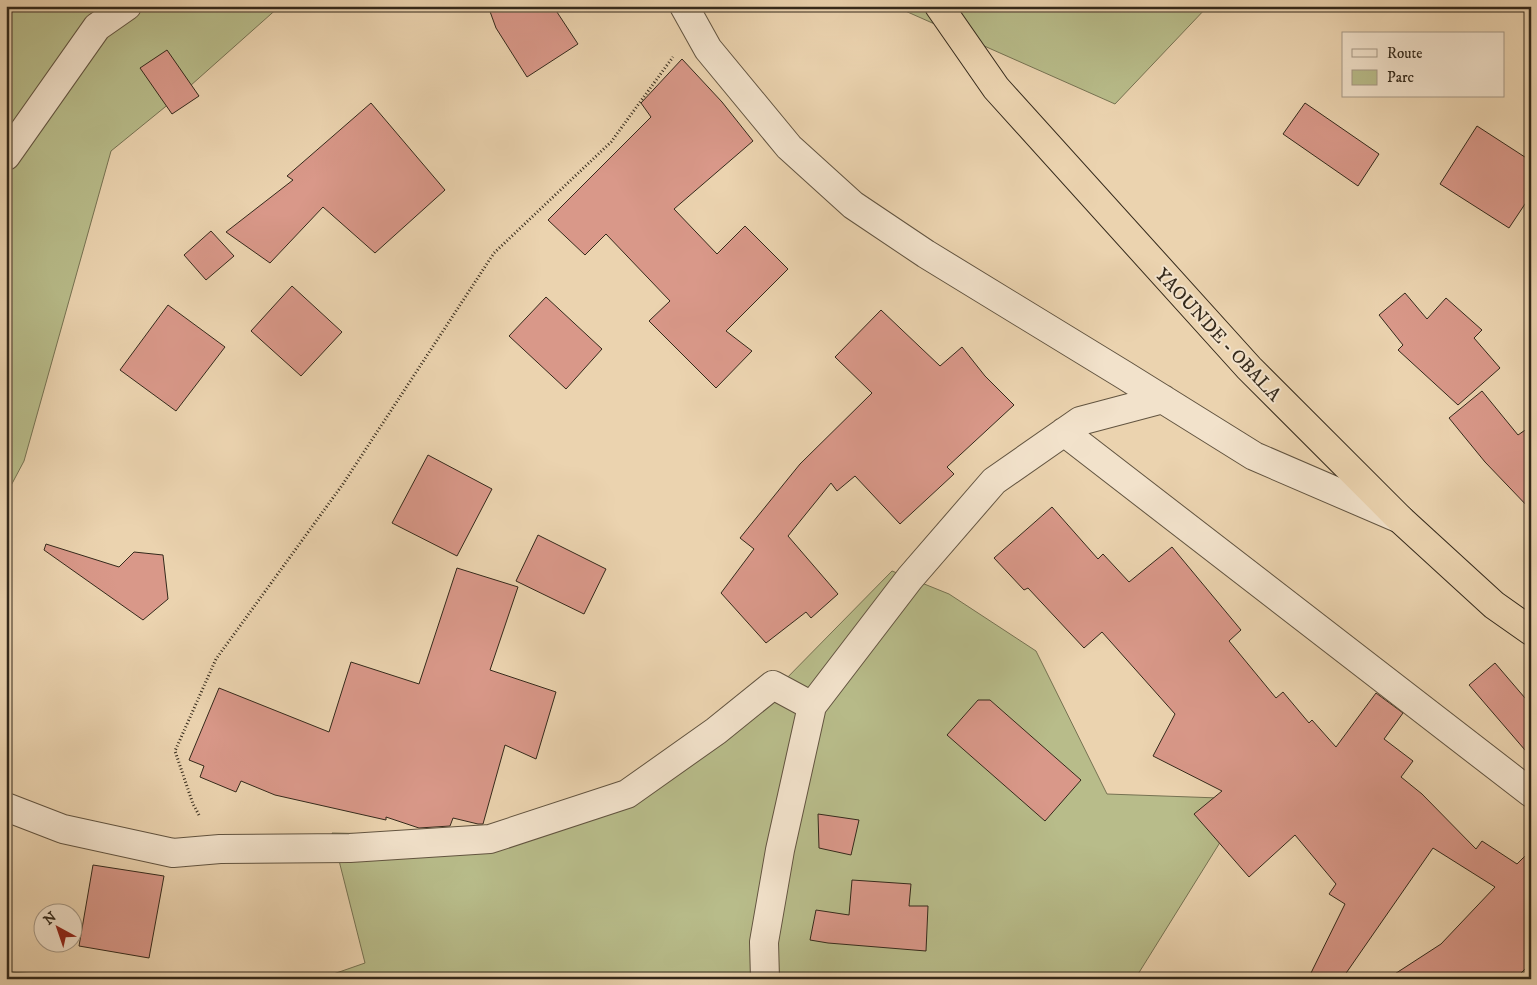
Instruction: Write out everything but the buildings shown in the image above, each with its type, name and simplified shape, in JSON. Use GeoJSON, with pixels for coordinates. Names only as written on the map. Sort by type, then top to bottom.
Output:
{"type":"FeatureCollection","features":[{"type":"Feature","properties":{"kind":"highway","name":"YAOUNDE - OBALA"},"geometry":{"type":"LineString","coordinates":[[939,6],[996,88],[1249,368],[1400,519],[1494,605],[1531,631]]}},
{"type":"Feature","properties":{"kind":"street"},"geometry":{"type":"LineString","coordinates":[[6,156],[97,27],[127,6]]}},
{"type":"Feature","properties":{"kind":"street"},"geometry":{"type":"LineString","coordinates":[[690,16],[708,49],[788,147],[853,205],[926,254],[1254,456],[1400,519]]}},
{"type":"Feature","properties":{"kind":"street"},"geometry":{"type":"LineString","coordinates":[[765,979],[764,942],[780,850],[812,706],[910,578],[994,481],[1080,421],[1163,399]]}},
{"type":"Feature","properties":{"kind":"street"},"geometry":{"type":"LineString","coordinates":[[1064,432],[1531,793]]}},
{"type":"Feature","properties":{"kind":"street"},"geometry":{"type":"LineString","coordinates":[[6,807],[63,829],[172,854],[220,848],[350,848],[490,839],[627,794],[716,731],[773,685],[812,706]]}},
{"type":"Feature","properties":{"kind":"path"},"geometry":{"type":"LineString","coordinates":[[220,848],[192,804],[175,750],[216,659],[343,484],[494,253],[611,142],[690,16]]}},
{"type":"Feature","properties":{"kind":"green space"},"geometry":{"type":"Polygon","coordinates":[[[6,6],[280,6],[181,94],[111,151],[24,461],[6,495],[6,6]]]}},
{"type":"Feature","properties":{"kind":"green space"},"geometry":{"type":"Polygon","coordinates":[[[894,6],[1208,6],[1115,104],[894,6]]]}},
{"type":"Feature","properties":{"kind":"green space"},"geometry":{"type":"Polygon","coordinates":[[[892,571],[949,594],[1036,651],[1107,794],[1247,799],[1135,979],[319,979],[365,963],[332,833],[478,836],[624,792],[779,686],[892,571]]]}},
{"type":"Feature","properties":{"kind":"green space"},"geometry":{"type":"Polygon","coordinates":[[[6,970],[9,972],[112,979],[6,979],[6,970]]]}}]}
